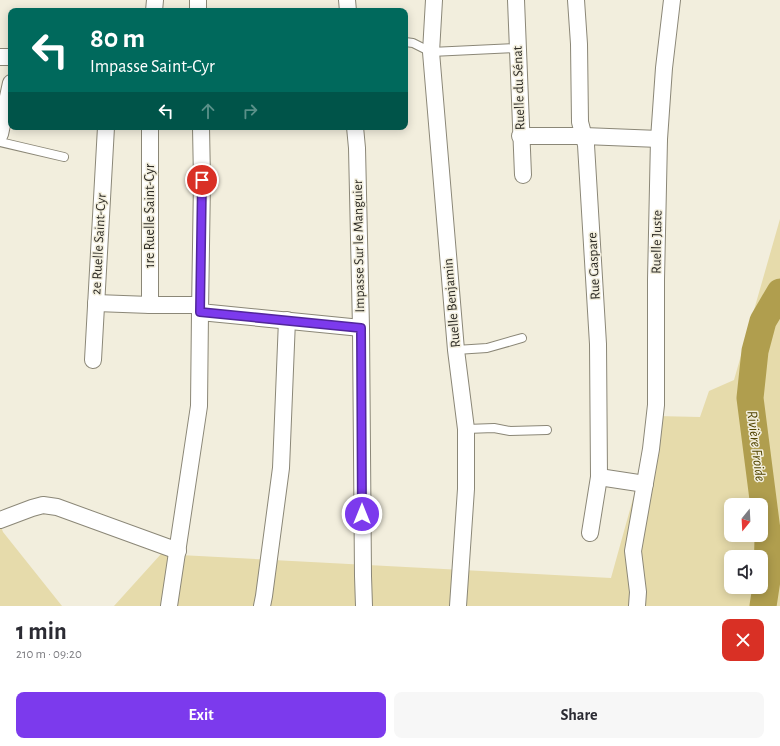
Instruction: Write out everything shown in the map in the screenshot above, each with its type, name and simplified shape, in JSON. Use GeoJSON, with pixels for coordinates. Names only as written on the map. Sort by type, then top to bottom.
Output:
{"type":"FeatureCollection","features":[{"type":"Feature","properties":{"kind":"street","name":"Ruelle Benjamin"},"geometry":{"type":"LineString","coordinates":[[434,0],[430,52],[456,350],[466,429],[466,489],[458,606]]}},
{"type":"Feature","properties":{"kind":"street","name":"Ruelle du Sénat"},"geometry":{"type":"LineString","coordinates":[[516,0],[520,136],[523,175]]}},
{"type":"Feature","properties":{"kind":"street","name":"Rue Gaspare"},"geometry":{"type":"LineString","coordinates":[[576,0],[579,44],[580,122],[586,145],[598,344],[599,477],[590,532]]}},
{"type":"Feature","properties":{"kind":"street","name":"Ruelle Juste"},"geometry":{"type":"LineString","coordinates":[[637,606],[638,592],[633,551],[645,484],[656,405],[656,280],[659,139],[664,68],[672,0]]}},
{"type":"Feature","properties":{"kind":"street"},"geometry":{"type":"LineString","coordinates":[[0,134],[8,96]]}},
{"type":"Feature","properties":{"kind":"street","name":"2e Ruelle Saint-Cyr"},"geometry":{"type":"LineString","coordinates":[[93,360],[106,130]]}},
{"type":"Feature","properties":{"kind":"street","name":"1re Ruelle Saint-Cyr"},"geometry":{"type":"LineString","coordinates":[[150,130],[150,306]]}},
{"type":"Feature","properties":{"kind":"street"},"geometry":{"type":"LineString","coordinates":[[169,606],[199,406],[202,180],[201,130]]}},
{"type":"Feature","properties":{"kind":"street","name":"Impasse Sur le Manguier"},"geometry":{"type":"LineString","coordinates":[[355,130],[361,328],[364,606]]}},
{"type":"Feature","properties":{"kind":"street"},"geometry":{"type":"LineString","coordinates":[[520,136],[584,136],[659,139]]}},
{"type":"Feature","properties":{"kind":"street"},"geometry":{"type":"LineString","coordinates":[[96,303],[200,308],[286,320],[361,328]]}},
{"type":"Feature","properties":{"kind":"street"},"geometry":{"type":"LineString","coordinates":[[262,606],[280,468],[286,320]]}},
{"type":"Feature","properties":{"kind":"street"},"geometry":{"type":"LineString","coordinates":[[599,477],[645,484]]}},
{"type":"Feature","properties":{"kind":"street"},"geometry":{"type":"LineString","coordinates":[[0,520],[43,505],[57,507],[178,551]]}},
{"type":"Feature","properties":{"kind":"lane"},"geometry":{"type":"LineString","coordinates":[[408,42],[413,43],[430,52],[517,48]]}},
{"type":"Feature","properties":{"kind":"lane"},"geometry":{"type":"LineString","coordinates":[[0,142],[64,157]]}},
{"type":"Feature","properties":{"kind":"lane"},"geometry":{"type":"LineString","coordinates":[[456,350],[487,348],[522,338]]}},
{"type":"Feature","properties":{"kind":"lane"},"geometry":{"type":"LineString","coordinates":[[466,429],[494,428],[510,431],[547,430]]}},
{"type":"Feature","properties":{"kind":"shaded area"},"geometry":{"type":"Polygon","coordinates":[[[780,219],[780,606],[114,606],[161,554],[611,578],[656,416],[700,417],[709,391],[734,380],[780,219]]]}},
{"type":"Feature","properties":{"kind":"shaded area"},"geometry":{"type":"Polygon","coordinates":[[[0,524],[3,532],[62,606],[0,606],[0,524]]]}},
{"type":"Feature","properties":{"kind":"waterway","name":"Rivière Froide"},"geometry":{"type":"LineString","coordinates":[[763,606],[767,580],[768,538],[750,398],[755,351],[763,321],[780,292]]}},
{"type":"Feature","properties":{"kind":"route"},"geometry":{"type":"LineString","coordinates":[[202,180],[200,312],[361,328],[362,514]]}}]}
